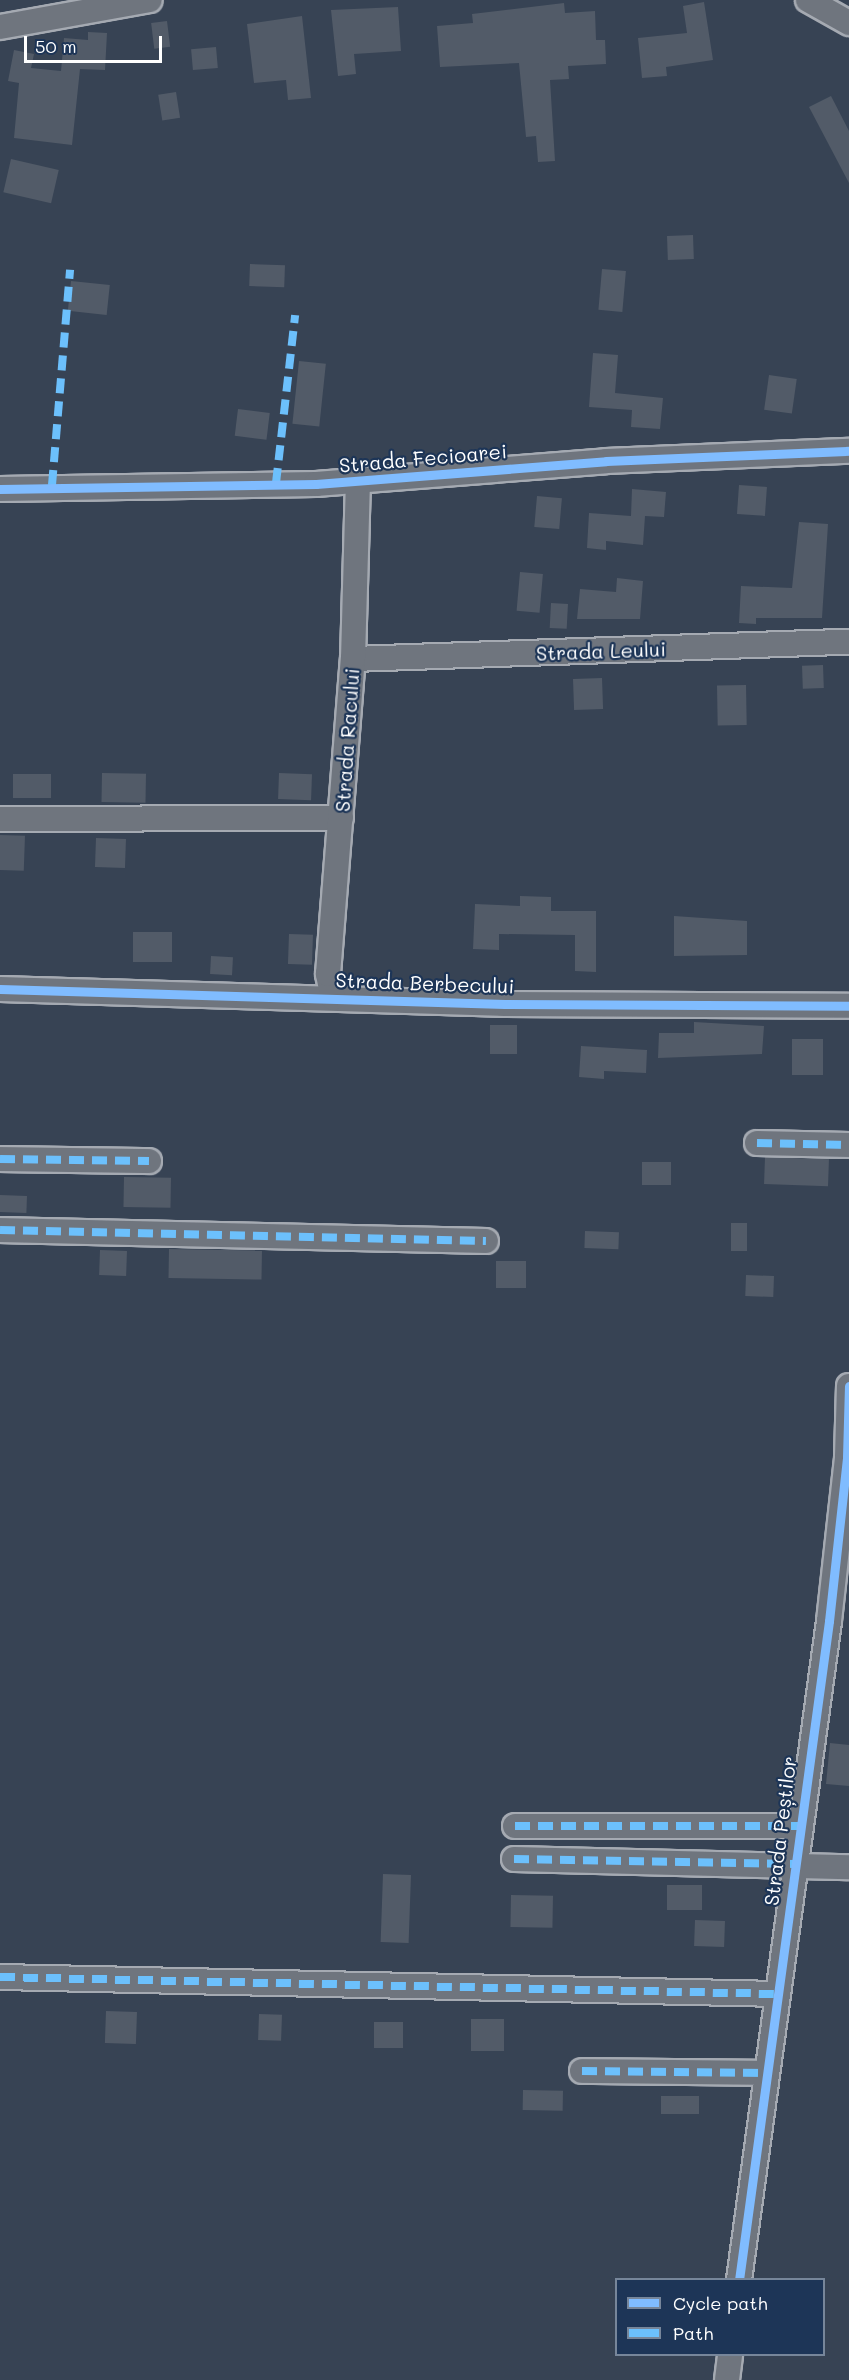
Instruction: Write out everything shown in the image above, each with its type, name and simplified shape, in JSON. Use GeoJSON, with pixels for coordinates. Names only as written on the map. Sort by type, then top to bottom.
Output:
{"type":"FeatureCollection","features":[{"type":"Feature","properties":{"kind":"street"},"geometry":{"type":"LineString","coordinates":[[0,28],[150,0]]}},
{"type":"Feature","properties":{"kind":"street"},"geometry":{"type":"LineString","coordinates":[[808,0],[849,23]]}},
{"type":"Feature","properties":{"kind":"street","name":"Strada Fecioarei"},"geometry":{"type":"LineString","coordinates":[[0,489],[358,482],[606,461],[849,451]]}},
{"type":"Feature","properties":{"kind":"street","name":"Strada Racului"},"geometry":{"type":"LineString","coordinates":[[333,998],[328,974],[353,659],[358,482]]}},
{"type":"Feature","properties":{"kind":"street","name":"Strada Leului"},"geometry":{"type":"LineString","coordinates":[[353,659],[849,642]]}},
{"type":"Feature","properties":{"kind":"street"},"geometry":{"type":"LineString","coordinates":[[0,819],[341,818]]}},
{"type":"Feature","properties":{"kind":"street","name":"Strada Berbecului"},"geometry":{"type":"LineString","coordinates":[[0,989],[333,998],[849,1006]]}},
{"type":"Feature","properties":{"kind":"street"},"geometry":{"type":"LineString","coordinates":[[757,1143],[849,1145]]}},
{"type":"Feature","properties":{"kind":"street"},"geometry":{"type":"LineString","coordinates":[[0,1160],[149,1161]]}},
{"type":"Feature","properties":{"kind":"street"},"geometry":{"type":"LineString","coordinates":[[0,1230],[486,1241]]}},
{"type":"Feature","properties":{"kind":"street","name":"Strada Peștilor"},"geometry":{"type":"LineString","coordinates":[[739,2278],[848,1457],[849,1386]]}},
{"type":"Feature","properties":{"kind":"street"},"geometry":{"type":"LineString","coordinates":[[515,1826],[799,1826]]}},
{"type":"Feature","properties":{"kind":"street"},"geometry":{"type":"LineString","coordinates":[[514,1859],[849,1867]]}},
{"type":"Feature","properties":{"kind":"street"},"geometry":{"type":"LineString","coordinates":[[0,1977],[778,1994]]}},
{"type":"Feature","properties":{"kind":"street"},"geometry":{"type":"LineString","coordinates":[[582,2071],[767,2073]]}},
{"type":"Feature","properties":{"kind":"street"},"geometry":{"type":"LineString","coordinates":[[727,2380],[730,2356]]}},
{"type":"Feature","properties":{"kind":"building"},"geometry":{"type":"Polygon","coordinates":[[[704,2],[713,60],[666,67],[667,76],[642,78],[638,38],[687,33],[683,6],[704,2]]]}},
{"type":"Feature","properties":{"kind":"building"},"geometry":{"type":"Polygon","coordinates":[[[564,3],[565,13],[595,11],[596,40],[605,40],[606,64],[568,66],[569,79],[550,80],[555,161],[538,162],[536,136],[526,137],[519,63],[440,67],[437,26],[473,23],[472,14],[564,3]]]}},
{"type":"Feature","properties":{"kind":"building"},"geometry":{"type":"Polygon","coordinates":[[[398,7],[401,51],[354,54],[356,74],[338,76],[331,10],[398,7]]]}},
{"type":"Feature","properties":{"kind":"building"},"geometry":{"type":"Polygon","coordinates":[[[302,16],[311,98],[288,100],[286,80],[254,83],[247,24],[302,16]]]}},
{"type":"Feature","properties":{"kind":"building"},"geometry":{"type":"Polygon","coordinates":[[[167,21],[170,47],[154,49],[151,23],[167,21]]]}},
{"type":"Feature","properties":{"kind":"building"},"geometry":{"type":"Polygon","coordinates":[[[88,32],[107,33],[105,70],[80,69],[72,145],[14,138],[19,83],[8,81],[14,50],[34,54],[31,68],[61,71],[64,38],[88,40],[88,32]]]}},
{"type":"Feature","properties":{"kind":"building"},"geometry":{"type":"Polygon","coordinates":[[[216,47],[218,68],[193,70],[191,49],[216,47]]]}},
{"type":"Feature","properties":{"kind":"building"},"geometry":{"type":"Polygon","coordinates":[[[176,92],[180,118],[162,120],[158,95],[176,92]]]}},
{"type":"Feature","properties":{"kind":"building"},"geometry":{"type":"Polygon","coordinates":[[[831,96],[849,131],[849,183],[809,107],[831,96]]]}},
{"type":"Feature","properties":{"kind":"building"},"geometry":{"type":"Polygon","coordinates":[[[11,159],[59,170],[51,203],[3,192],[11,159]]]}},
{"type":"Feature","properties":{"kind":"building"},"geometry":{"type":"Polygon","coordinates":[[[693,235],[694,259],[668,260],[667,236],[693,235]]]}},
{"type":"Feature","properties":{"kind":"building"},"geometry":{"type":"Polygon","coordinates":[[[250,264],[285,265],[284,287],[249,286],[250,264]]]}},
{"type":"Feature","properties":{"kind":"building"},"geometry":{"type":"Polygon","coordinates":[[[602,269],[626,271],[622,312],[598,310],[602,269]]]}},
{"type":"Feature","properties":{"kind":"building"},"geometry":{"type":"Polygon","coordinates":[[[71,281],[110,285],[107,315],[68,311],[71,281]]]}},
{"type":"Feature","properties":{"kind":"building"},"geometry":{"type":"Polygon","coordinates":[[[593,353],[618,355],[615,393],[663,398],[660,429],[631,427],[632,410],[589,407],[593,353]]]}},
{"type":"Feature","properties":{"kind":"building"},"geometry":{"type":"Polygon","coordinates":[[[299,361],[326,364],[319,426],[292,424],[299,361]]]}},
{"type":"Feature","properties":{"kind":"building"},"geometry":{"type":"Polygon","coordinates":[[[769,375],[797,379],[792,414],[764,410],[769,375]]]}},
{"type":"Feature","properties":{"kind":"building"},"geometry":{"type":"Polygon","coordinates":[[[238,409],[270,413],[266,440],[235,436],[238,409]]]}},
{"type":"Feature","properties":{"kind":"building"},"geometry":{"type":"Polygon","coordinates":[[[739,485],[767,487],[765,516],[737,514],[739,485]]]}},
{"type":"Feature","properties":{"kind":"building"},"geometry":{"type":"Polygon","coordinates":[[[632,489],[666,492],[664,517],[645,516],[643,545],[606,541],[606,550],[587,548],[589,513],[631,516],[632,489]]]}},
{"type":"Feature","properties":{"kind":"building"},"geometry":{"type":"Polygon","coordinates":[[[537,496],[562,498],[559,529],[534,527],[537,496]]]}},
{"type":"Feature","properties":{"kind":"building"},"geometry":{"type":"Polygon","coordinates":[[[799,522],[828,524],[822,618],[756,618],[756,624],[739,623],[741,586],[792,588],[799,522]]]}},
{"type":"Feature","properties":{"kind":"building"},"geometry":{"type":"Polygon","coordinates":[[[520,572],[543,574],[540,613],[517,611],[520,572]]]}},
{"type":"Feature","properties":{"kind":"building"},"geometry":{"type":"Polygon","coordinates":[[[617,578],[643,581],[640,619],[577,619],[580,589],[616,592],[617,578]]]}},
{"type":"Feature","properties":{"kind":"building"},"geometry":{"type":"Polygon","coordinates":[[[551,603],[568,604],[567,629],[550,628],[551,603]]]}},
{"type":"Feature","properties":{"kind":"building"},"geometry":{"type":"Polygon","coordinates":[[[823,665],[824,688],[803,689],[802,666],[823,665]]]}},
{"type":"Feature","properties":{"kind":"building"},"geometry":{"type":"Polygon","coordinates":[[[602,678],[603,709],[574,710],[573,679],[602,678]]]}},
{"type":"Feature","properties":{"kind":"building"},"geometry":{"type":"Polygon","coordinates":[[[746,685],[747,725],[718,726],[717,686],[746,685]]]}},
{"type":"Feature","properties":{"kind":"building"},"geometry":{"type":"Polygon","coordinates":[[[102,773],[146,774],[145,803],[101,802],[102,773]]]}},
{"type":"Feature","properties":{"kind":"building"},"geometry":{"type":"Polygon","coordinates":[[[279,773],[312,774],[311,800],[278,799],[279,773]]]}},
{"type":"Feature","properties":{"kind":"building"},"geometry":{"type":"Polygon","coordinates":[[[13,774],[51,774],[51,798],[13,798],[13,774]]]}},
{"type":"Feature","properties":{"kind":"building"},"geometry":{"type":"Polygon","coordinates":[[[0,835],[25,836],[24,871],[0,870],[0,835]]]}},
{"type":"Feature","properties":{"kind":"building"},"geometry":{"type":"Polygon","coordinates":[[[96,838],[126,839],[125,868],[95,867],[96,838]]]}},
{"type":"Feature","properties":{"kind":"building"},"geometry":{"type":"Polygon","coordinates":[[[520,896],[551,897],[551,911],[596,911],[596,972],[575,971],[575,935],[499,934],[499,950],[473,949],[475,904],[520,906],[520,896]]]}},
{"type":"Feature","properties":{"kind":"building"},"geometry":{"type":"Polygon","coordinates":[[[674,916],[747,921],[747,955],[674,956],[674,916]]]}},
{"type":"Feature","properties":{"kind":"building"},"geometry":{"type":"Polygon","coordinates":[[[133,932],[172,932],[172,962],[133,962],[133,932]]]}},
{"type":"Feature","properties":{"kind":"building"},"geometry":{"type":"Polygon","coordinates":[[[289,934],[313,935],[312,965],[288,964],[289,934]]]}},
{"type":"Feature","properties":{"kind":"building"},"geometry":{"type":"Polygon","coordinates":[[[211,956],[233,957],[232,975],[210,974],[211,956]]]}},
{"type":"Feature","properties":{"kind":"building"},"geometry":{"type":"Polygon","coordinates":[[[694,1022],[764,1026],[762,1054],[658,1058],[659,1033],[694,1033],[694,1022]]]}},
{"type":"Feature","properties":{"kind":"building"},"geometry":{"type":"Polygon","coordinates":[[[490,1025],[517,1025],[517,1054],[490,1054],[490,1025]]]}},
{"type":"Feature","properties":{"kind":"building"},"geometry":{"type":"Polygon","coordinates":[[[792,1039],[823,1039],[823,1075],[792,1075],[792,1039]]]}},
{"type":"Feature","properties":{"kind":"building"},"geometry":{"type":"Polygon","coordinates":[[[581,1046],[647,1050],[646,1073],[604,1071],[604,1079],[579,1077],[581,1046]]]}},
{"type":"Feature","properties":{"kind":"building"},"geometry":{"type":"Polygon","coordinates":[[[765,1157],[829,1159],[828,1186],[764,1184],[765,1157]]]}},
{"type":"Feature","properties":{"kind":"building"},"geometry":{"type":"Polygon","coordinates":[[[642,1162],[671,1162],[671,1185],[642,1185],[642,1162]]]}},
{"type":"Feature","properties":{"kind":"building"},"geometry":{"type":"Polygon","coordinates":[[[124,1177],[171,1178],[170,1208],[123,1207],[124,1177]]]}},
{"type":"Feature","properties":{"kind":"building"},"geometry":{"type":"Polygon","coordinates":[[[0,1195],[27,1196],[26,1213],[0,1212],[0,1195]]]}},
{"type":"Feature","properties":{"kind":"building"},"geometry":{"type":"Polygon","coordinates":[[[731,1223],[747,1223],[747,1251],[731,1251],[731,1223]]]}},
{"type":"Feature","properties":{"kind":"building"},"geometry":{"type":"Polygon","coordinates":[[[585,1231],[619,1232],[618,1249],[584,1248],[585,1231]]]}},
{"type":"Feature","properties":{"kind":"building"},"geometry":{"type":"Polygon","coordinates":[[[169,1249],[262,1251],[261,1280],[168,1278],[169,1249]]]}},
{"type":"Feature","properties":{"kind":"building"},"geometry":{"type":"Polygon","coordinates":[[[100,1250],[127,1251],[126,1276],[99,1275],[100,1250]]]}},
{"type":"Feature","properties":{"kind":"building"},"geometry":{"type":"Polygon","coordinates":[[[496,1261],[526,1261],[526,1288],[496,1288],[496,1261]]]}},
{"type":"Feature","properties":{"kind":"building"},"geometry":{"type":"Polygon","coordinates":[[[746,1275],[774,1276],[773,1297],[745,1296],[746,1275]]]}},
{"type":"Feature","properties":{"kind":"building"},"geometry":{"type":"Polygon","coordinates":[[[830,1743],[849,1745],[849,1786],[826,1784],[830,1743]]]}},
{"type":"Feature","properties":{"kind":"building"},"geometry":{"type":"Polygon","coordinates":[[[383,1874],[411,1875],[409,1943],[381,1942],[383,1874]]]}},
{"type":"Feature","properties":{"kind":"building"},"geometry":{"type":"Polygon","coordinates":[[[667,1885],[702,1885],[702,1910],[667,1910],[667,1885]]]}},
{"type":"Feature","properties":{"kind":"building"},"geometry":{"type":"Polygon","coordinates":[[[511,1895],[553,1896],[552,1928],[510,1927],[511,1895]]]}},
{"type":"Feature","properties":{"kind":"building"},"geometry":{"type":"Polygon","coordinates":[[[695,1920],[725,1921],[724,1947],[694,1946],[695,1920]]]}},
{"type":"Feature","properties":{"kind":"building"},"geometry":{"type":"Polygon","coordinates":[[[106,2011],[137,2012],[136,2044],[105,2043],[106,2011]]]}},
{"type":"Feature","properties":{"kind":"building"},"geometry":{"type":"Polygon","coordinates":[[[259,2014],[282,2015],[281,2041],[258,2040],[259,2014]]]}},
{"type":"Feature","properties":{"kind":"building"},"geometry":{"type":"Polygon","coordinates":[[[471,2019],[504,2019],[504,2051],[471,2051],[471,2019]]]}},
{"type":"Feature","properties":{"kind":"building"},"geometry":{"type":"Polygon","coordinates":[[[374,2022],[403,2022],[403,2048],[374,2048],[374,2022]]]}},
{"type":"Feature","properties":{"kind":"building"},"geometry":{"type":"Polygon","coordinates":[[[523,2090],[563,2091],[563,2111],[523,2110],[523,2090]]]}},
{"type":"Feature","properties":{"kind":"building"},"geometry":{"type":"Polygon","coordinates":[[[661,2096],[699,2096],[699,2114],[661,2114],[661,2096]]]}},
{"type":"Feature","properties":{"kind":"marked path"},"geometry":{"type":"LineString","coordinates":[[52,485],[70,270]]}},
{"type":"Feature","properties":{"kind":"marked path"},"geometry":{"type":"LineString","coordinates":[[276,483],[295,315]]}},
{"type":"Feature","properties":{"kind":"marked path"},"geometry":{"type":"LineString","coordinates":[[757,1143],[849,1145]]}},
{"type":"Feature","properties":{"kind":"marked path"},"geometry":{"type":"LineString","coordinates":[[0,1159],[149,1161]]}},
{"type":"Feature","properties":{"kind":"marked path"},"geometry":{"type":"LineString","coordinates":[[0,1230],[486,1241]]}},
{"type":"Feature","properties":{"kind":"marked path"},"geometry":{"type":"LineString","coordinates":[[515,1826],[799,1826]]}},
{"type":"Feature","properties":{"kind":"marked path"},"geometry":{"type":"LineString","coordinates":[[514,1859],[795,1864]]}},
{"type":"Feature","properties":{"kind":"marked path"},"geometry":{"type":"LineString","coordinates":[[0,1977],[778,1994]]}},
{"type":"Feature","properties":{"kind":"marked path"},"geometry":{"type":"LineString","coordinates":[[582,2071],[767,2073]]}},
{"type":"Feature","properties":{"kind":"cycle path"},"geometry":{"type":"LineString","coordinates":[[0,489],[316,484],[606,461],[849,451]]}},
{"type":"Feature","properties":{"kind":"cycle path"},"geometry":{"type":"LineString","coordinates":[[0,989],[505,1004],[849,1006]]}},
{"type":"Feature","properties":{"kind":"cycle path"},"geometry":{"type":"LineString","coordinates":[[739,2278],[829,1621],[847,1457],[849,1386]]}}]}
